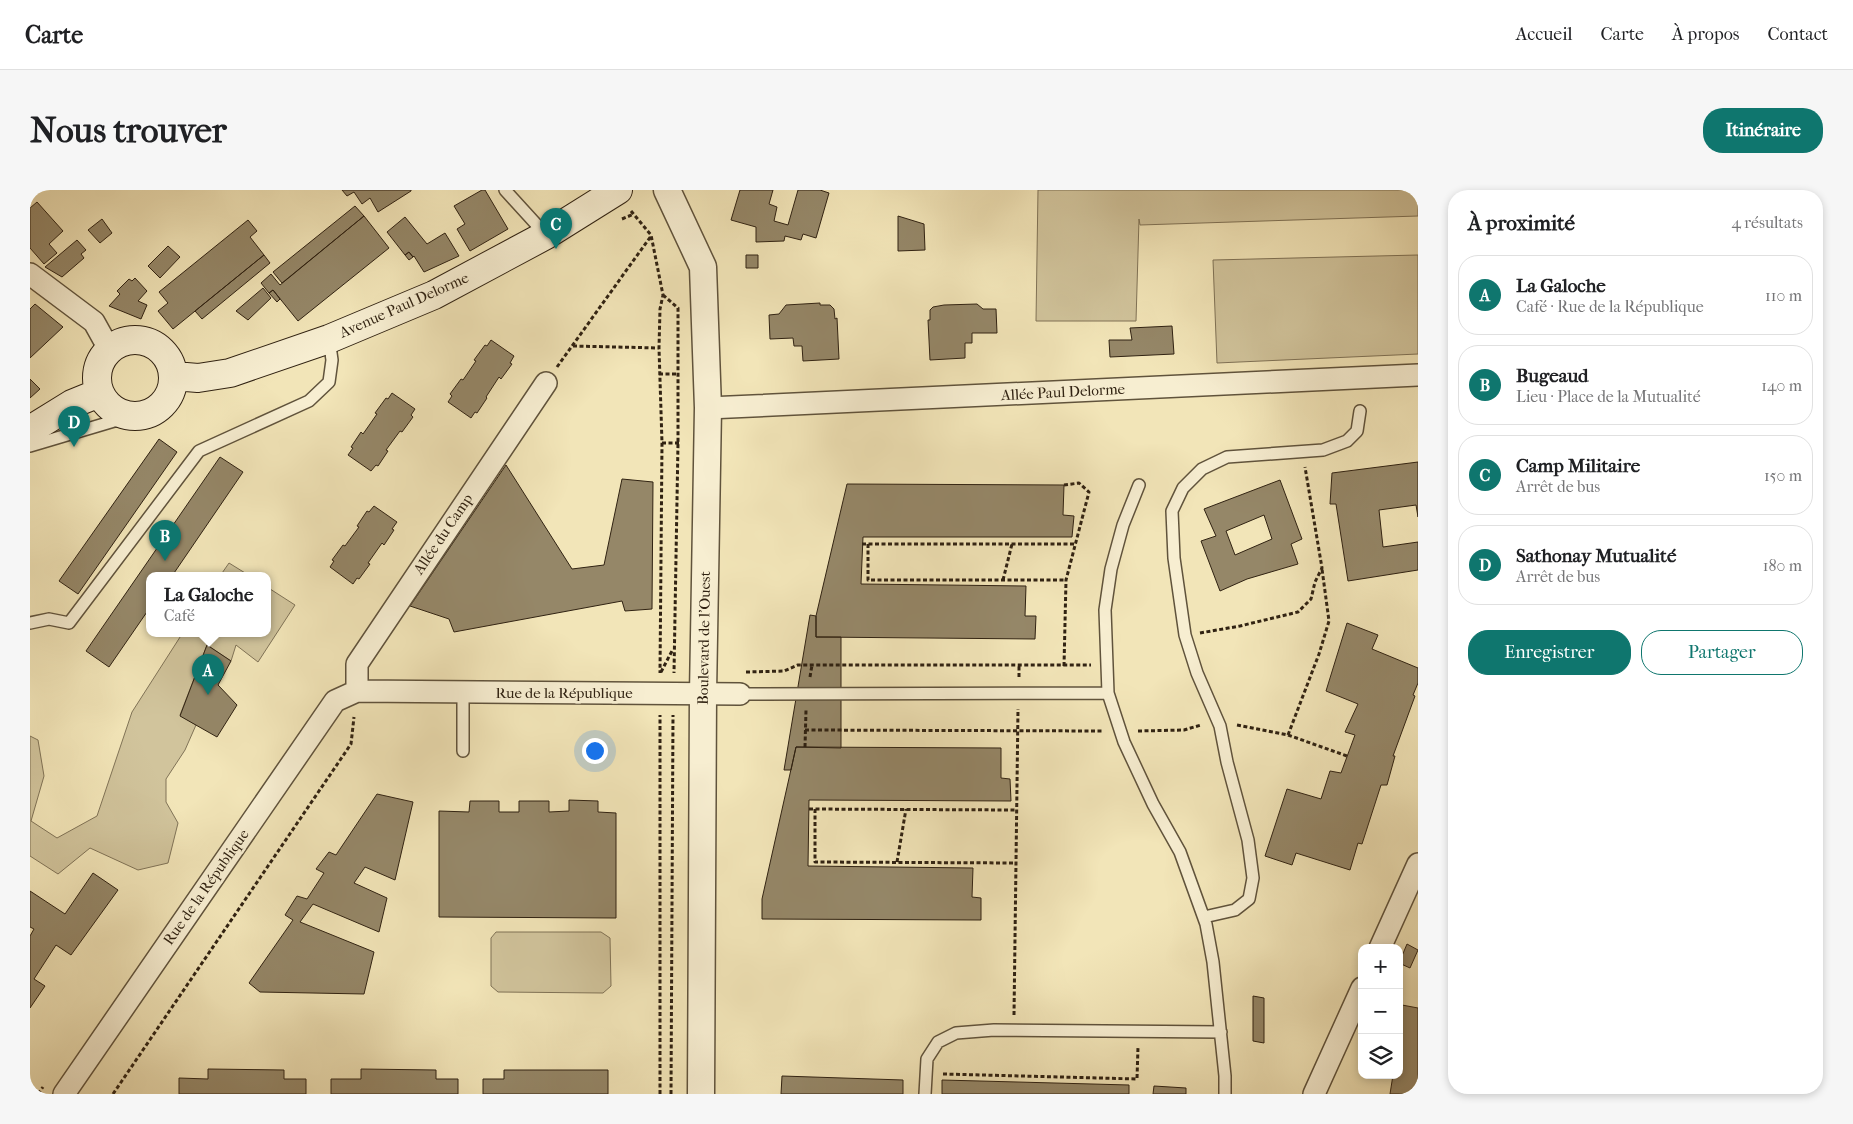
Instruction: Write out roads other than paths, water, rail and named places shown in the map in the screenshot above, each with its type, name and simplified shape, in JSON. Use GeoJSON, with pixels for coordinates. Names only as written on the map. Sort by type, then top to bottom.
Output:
{"type":"FeatureCollection","features":[{"type":"Feature","properties":{"kind":"main road","name":"Avenue Paul Delorme"},"geometry":{"type":"LineString","coordinates":[[174,376],[198,378],[230,373],[329,339],[434,295],[546,235],[624,200]]}},
{"type":"Feature","properties":{"kind":"main road"},"geometry":{"type":"LineString","coordinates":[[132,339],[144,340],[156,345],[165,353],[171,364],[174,376],[172,389],[166,401],[150,413],[131,416],[112,409],[105,402],[96,381],[97,369],[109,348],[120,342],[132,339]]}},
{"type":"Feature","properties":{"kind":"main road"},"geometry":{"type":"LineString","coordinates":[[30,430],[72,404],[100,393]]}},
{"type":"Feature","properties":{"kind":"street","name":"Boulevard de l'Ouest"},"geometry":{"type":"LineString","coordinates":[[667,190],[703,267],[708,408],[702,694],[701,1094]]}},
{"type":"Feature","properties":{"kind":"street"},"geometry":{"type":"LineString","coordinates":[[30,274],[94,322],[109,348]]}},
{"type":"Feature","properties":{"kind":"street","name":"Allée Paul Delorme"},"geometry":{"type":"LineString","coordinates":[[708,408],[1418,375]]}},
{"type":"Feature","properties":{"kind":"street","name":"Allée du Camp"},"geometry":{"type":"LineString","coordinates":[[357,691],[357,664],[546,383]]}},
{"type":"Feature","properties":{"kind":"street","name":"Rue de la République"},"geometry":{"type":"LineString","coordinates":[[64,1094],[335,702],[357,691],[463,692],[660,683],[702,694],[740,694]]}},
{"type":"Feature","properties":{"kind":"street"},"geometry":{"type":"LineString","coordinates":[[1382,944],[1418,864]]}},
{"type":"Feature","properties":{"kind":"street"},"geometry":{"type":"LineString","coordinates":[[1314,1094],[1362,989]]}},
{"type":"Feature","properties":{"kind":"lane"},"geometry":{"type":"LineString","coordinates":[[505,190],[546,235]]}},
{"type":"Feature","properties":{"kind":"lane"},"geometry":{"type":"LineString","coordinates":[[30,622],[49,619],[69,623],[199,451],[309,401],[329,382],[332,360],[329,339]]}},
{"type":"Feature","properties":{"kind":"lane"},"geometry":{"type":"LineString","coordinates":[[1204,917],[1236,910],[1249,899],[1253,878],[1248,840],[1218,721],[1197,673],[1185,635],[1174,558],[1172,512],[1183,488],[1202,469],[1227,457],[1323,450],[1347,441],[1357,431],[1360,411]]}},
{"type":"Feature","properties":{"kind":"lane"},"geometry":{"type":"LineString","coordinates":[[30,446],[131,416]]}},
{"type":"Feature","properties":{"kind":"lane"},"geometry":{"type":"LineString","coordinates":[[1138,485],[1123,525],[1111,569],[1105,610],[1108,693],[1121,731],[1153,804],[1180,852],[1204,917],[1213,962],[1226,1076],[1225,1094]]}},
{"type":"Feature","properties":{"kind":"lane"},"geometry":{"type":"LineString","coordinates":[[463,692],[463,751]]}},
{"type":"Feature","properties":{"kind":"lane"},"geometry":{"type":"LineString","coordinates":[[740,694],[1108,693]]}},
{"type":"Feature","properties":{"kind":"lane"},"geometry":{"type":"LineString","coordinates":[[925,1094],[927,1059],[938,1042],[956,1033],[1014,1030],[1221,1032]]}},
{"type":"Feature","properties":{"kind":"place","name":"Camp Militaire"},"geometry":{"type":"Point","coordinates":[556,249]}},
{"type":"Feature","properties":{"kind":"place","name":"Sathonay Mutualité"},"geometry":{"type":"Point","coordinates":[74,447]}},
{"type":"Feature","properties":{"kind":"place","name":"Bugeaud"},"geometry":{"type":"Point","coordinates":[165,561]}},
{"type":"Feature","properties":{"kind":"place","name":"La Galoche"},"geometry":{"type":"Point","coordinates":[208,695]}}]}
